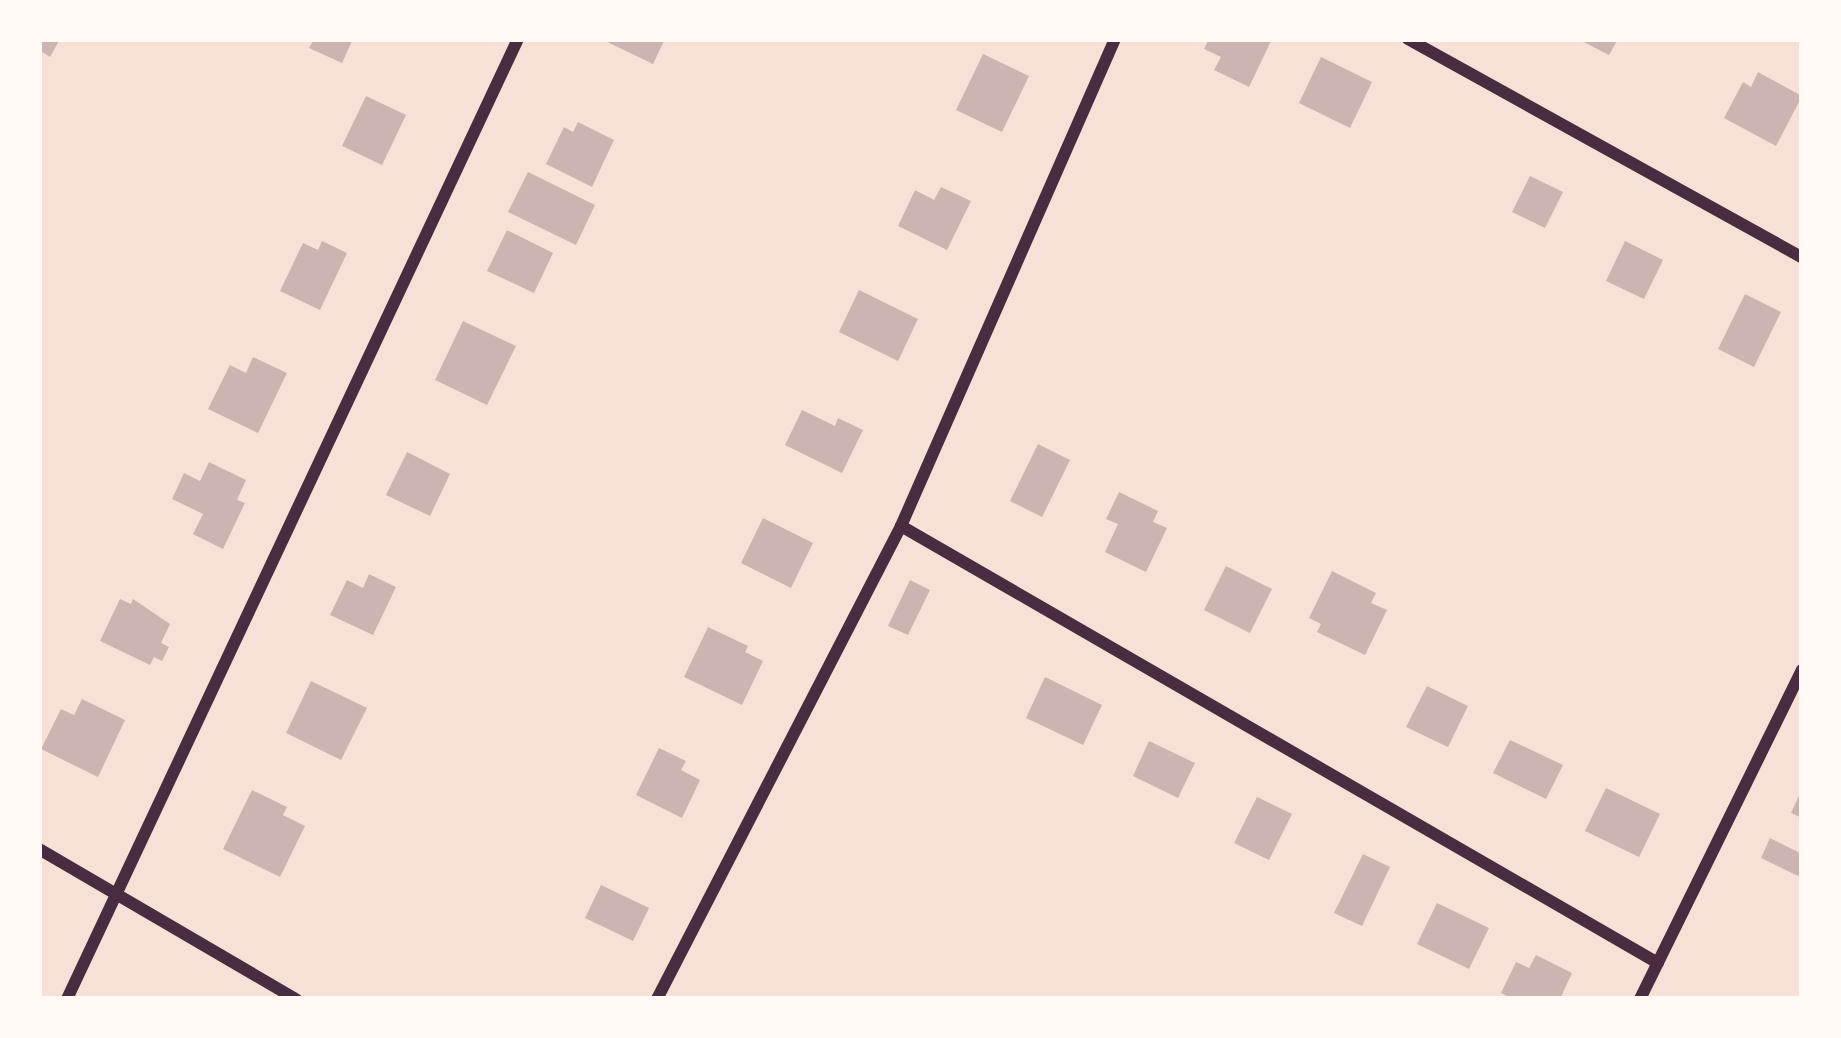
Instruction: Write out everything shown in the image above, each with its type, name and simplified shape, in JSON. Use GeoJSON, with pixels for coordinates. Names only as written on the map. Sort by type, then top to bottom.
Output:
{"type":"FeatureCollection","features":[{"type":"Feature","properties":{"kind":"street"},"geometry":{"type":"LineString","coordinates":[[68,999],[518,39]]}},
{"type":"Feature","properties":{"kind":"street"},"geometry":{"type":"LineString","coordinates":[[657,999],[901,526],[1115,39]]}},
{"type":"Feature","properties":{"kind":"street"},"geometry":{"type":"LineString","coordinates":[[1408,39],[1802,257]]}},
{"type":"Feature","properties":{"kind":"street"},"geometry":{"type":"LineString","coordinates":[[901,526],[1658,964]]}},
{"type":"Feature","properties":{"kind":"street"},"geometry":{"type":"LineString","coordinates":[[1640,999],[1802,670]]}},
{"type":"Feature","properties":{"kind":"street"},"geometry":{"type":"LineString","coordinates":[[39,850],[296,999]]}},
{"type":"Feature","properties":{"kind":"building"},"geometry":{"type":"Polygon","coordinates":[[[39,39],[60,39],[50,57],[39,50],[39,39]]]}},
{"type":"Feature","properties":{"kind":"building"},"geometry":{"type":"Polygon","coordinates":[[[314,39],[353,39],[342,63],[309,48],[314,39]]]}},
{"type":"Feature","properties":{"kind":"building"},"geometry":{"type":"Polygon","coordinates":[[[601,39],[665,39],[653,64],[601,39]]]}},
{"type":"Feature","properties":{"kind":"building"},"geometry":{"type":"Polygon","coordinates":[[[1209,39],[1272,39],[1249,87],[1214,70],[1221,57],[1204,49],[1209,39]]]}},
{"type":"Feature","properties":{"kind":"building"},"geometry":{"type":"Polygon","coordinates":[[[1578,39],[1618,39],[1609,55],[1578,39]]]}},
{"type":"Feature","properties":{"kind":"building"},"geometry":{"type":"Polygon","coordinates":[[[983,54],[1029,76],[1002,132],[956,110],[983,54]]]}},
{"type":"Feature","properties":{"kind":"building"},"geometry":{"type":"Polygon","coordinates":[[[1321,57],[1372,82],[1350,128],[1299,103],[1321,57]]]}},
{"type":"Feature","properties":{"kind":"building"},"geometry":{"type":"Polygon","coordinates":[[[1758,72],[1802,96],[1776,146],[1724,118],[1743,82],[1751,87],[1758,72]]]}},
{"type":"Feature","properties":{"kind":"building"},"geometry":{"type":"Polygon","coordinates":[[[366,96],[406,115],[382,165],[342,146],[366,96]]]}},
{"type":"Feature","properties":{"kind":"building"},"geometry":{"type":"Polygon","coordinates":[[[578,122],[614,140],[592,187],[546,164],[564,127],[573,132],[578,122]]]}},
{"type":"Feature","properties":{"kind":"building"},"geometry":{"type":"Polygon","coordinates":[[[528,172],[595,205],[576,245],[508,212],[528,172]]]}},
{"type":"Feature","properties":{"kind":"building"},"geometry":{"type":"Polygon","coordinates":[[[1530,176],[1563,192],[1545,228],[1512,212],[1530,176]]]}},
{"type":"Feature","properties":{"kind":"building"},"geometry":{"type":"Polygon","coordinates":[[[941,187],[971,201],[947,250],[898,226],[915,190],[934,200],[941,187]]]}},
{"type":"Feature","properties":{"kind":"building"},"geometry":{"type":"Polygon","coordinates":[[[507,230],[553,253],[534,293],[487,271],[507,230]]]}},
{"type":"Feature","properties":{"kind":"building"},"geometry":{"type":"Polygon","coordinates":[[[322,241],[347,253],[320,310],[280,291],[303,243],[318,250],[322,241]]]}},
{"type":"Feature","properties":{"kind":"building"},"geometry":{"type":"Polygon","coordinates":[[[1625,241],[1663,260],[1644,299],[1606,281],[1625,241]]]}},
{"type":"Feature","properties":{"kind":"building"},"geometry":{"type":"Polygon","coordinates":[[[859,290],[918,319],[898,361],[839,332],[859,290]]]}},
{"type":"Feature","properties":{"kind":"building"},"geometry":{"type":"Polygon","coordinates":[[[1745,294],[1781,312],[1754,367],[1718,349],[1745,294]]]}},
{"type":"Feature","properties":{"kind":"building"},"geometry":{"type":"Polygon","coordinates":[[[463,321],[516,346],[487,405],[435,380],[463,321]]]}},
{"type":"Feature","properties":{"kind":"building"},"geometry":{"type":"Polygon","coordinates":[[[253,357],[287,373],[258,433],[208,409],[230,365],[246,373],[253,357]]]}},
{"type":"Feature","properties":{"kind":"building"},"geometry":{"type":"Polygon","coordinates":[[[802,410],[835,426],[838,418],[863,430],[842,473],[785,445],[802,410]]]}},
{"type":"Feature","properties":{"kind":"building"},"geometry":{"type":"Polygon","coordinates":[[[1038,444],[1070,460],[1042,517],[1010,501],[1038,444]]]}},
{"type":"Feature","properties":{"kind":"building"},"geometry":{"type":"Polygon","coordinates":[[[407,452],[450,474],[430,516],[386,495],[407,452]]]}},
{"type":"Feature","properties":{"kind":"building"},"geometry":{"type":"Polygon","coordinates":[[[209,462],[246,480],[237,500],[245,503],[223,549],[193,534],[203,514],[172,499],[184,473],[200,481],[209,462]]]}},
{"type":"Feature","properties":{"kind":"building"},"geometry":{"type":"Polygon","coordinates":[[[1119,492],[1158,511],[1153,522],[1167,528],[1146,572],[1105,552],[1118,524],[1106,519],[1119,492]]]}},
{"type":"Feature","properties":{"kind":"building"},"geometry":{"type":"Polygon","coordinates":[[[763,518],[813,543],[791,588],[741,563],[763,518]]]}},
{"type":"Feature","properties":{"kind":"building"},"geometry":{"type":"Polygon","coordinates":[[[1226,566],[1272,589],[1250,633],[1204,610],[1226,566]]]}},
{"type":"Feature","properties":{"kind":"building"},"geometry":{"type":"Polygon","coordinates":[[[1332,571],[1376,593],[1371,603],[1387,610],[1365,655],[1317,632],[1321,624],[1309,618],[1332,571]]]}},
{"type":"Feature","properties":{"kind":"building"},"geometry":{"type":"Polygon","coordinates":[[[369,574],[396,587],[373,635],[330,615],[347,580],[363,588],[369,574]]]}},
{"type":"Feature","properties":{"kind":"building"},"geometry":{"type":"Polygon","coordinates":[[[910,580],[930,590],[908,635],[888,626],[910,580]]]}},
{"type":"Feature","properties":{"kind":"building"},"geometry":{"type":"Polygon","coordinates":[[[120,599],[131,604],[133,599],[170,624],[161,643],[169,647],[162,661],[154,657],[150,665],[100,641],[120,599]]]}},
{"type":"Feature","properties":{"kind":"building"},"geometry":{"type":"Polygon","coordinates":[[[708,627],[748,646],[745,652],[763,661],[742,705],[684,677],[708,627]]]}},
{"type":"Feature","properties":{"kind":"building"},"geometry":{"type":"Polygon","coordinates":[[[1045,677],[1102,705],[1083,745],[1026,718],[1045,677]]]}},
{"type":"Feature","properties":{"kind":"building"},"geometry":{"type":"Polygon","coordinates":[[[311,681],[367,708],[341,760],[286,733],[311,681]]]}},
{"type":"Feature","properties":{"kind":"building"},"geometry":{"type":"Polygon","coordinates":[[[1427,686],[1468,706],[1448,747],[1406,727],[1427,686]]]}},
{"type":"Feature","properties":{"kind":"building"},"geometry":{"type":"Polygon","coordinates":[[[82,699],[125,720],[98,777],[41,749],[61,709],[74,715],[82,699]]]}},
{"type":"Feature","properties":{"kind":"building"},"geometry":{"type":"Polygon","coordinates":[[[1510,740],[1563,765],[1546,799],[1493,773],[1510,740]]]}},
{"type":"Feature","properties":{"kind":"building"},"geometry":{"type":"Polygon","coordinates":[[[1149,741],[1195,763],[1178,798],[1133,776],[1149,741]]]}},
{"type":"Feature","properties":{"kind":"building"},"geometry":{"type":"Polygon","coordinates":[[[659,748],[686,761],[681,770],[700,780],[682,818],[636,795],[659,748]]]}},
{"type":"Feature","properties":{"kind":"building"},"geometry":{"type":"Polygon","coordinates":[[[1606,788],[1660,814],[1639,857],[1585,831],[1606,788]]]}},
{"type":"Feature","properties":{"kind":"building"},"geometry":{"type":"Polygon","coordinates":[[[1802,789],[1802,818],[1791,813],[1802,789]]]}},
{"type":"Feature","properties":{"kind":"building"},"geometry":{"type":"Polygon","coordinates":[[[252,790],[287,807],[283,815],[305,826],[280,877],[223,849],[252,790]]]}},
{"type":"Feature","properties":{"kind":"building"},"geometry":{"type":"Polygon","coordinates":[[[1257,797],[1292,814],[1269,860],[1234,843],[1257,797]]]}},
{"type":"Feature","properties":{"kind":"building"},"geometry":{"type":"Polygon","coordinates":[[[1770,838],[1802,854],[1802,878],[1761,858],[1770,838]]]}},
{"type":"Feature","properties":{"kind":"building"},"geometry":{"type":"Polygon","coordinates":[[[1363,854],[1390,867],[1362,926],[1334,913],[1363,854]]]}},
{"type":"Feature","properties":{"kind":"building"},"geometry":{"type":"Polygon","coordinates":[[[601,885],[649,908],[633,941],[585,918],[601,885]]]}},
{"type":"Feature","properties":{"kind":"building"},"geometry":{"type":"Polygon","coordinates":[[[1437,903],[1489,928],[1469,969],[1417,944],[1437,903]]]}},
{"type":"Feature","properties":{"kind":"building"},"geometry":{"type":"Polygon","coordinates":[[[1536,955],[1572,973],[1560,999],[1513,999],[1501,993],[1516,962],[1529,968],[1536,955]]]}}]}
